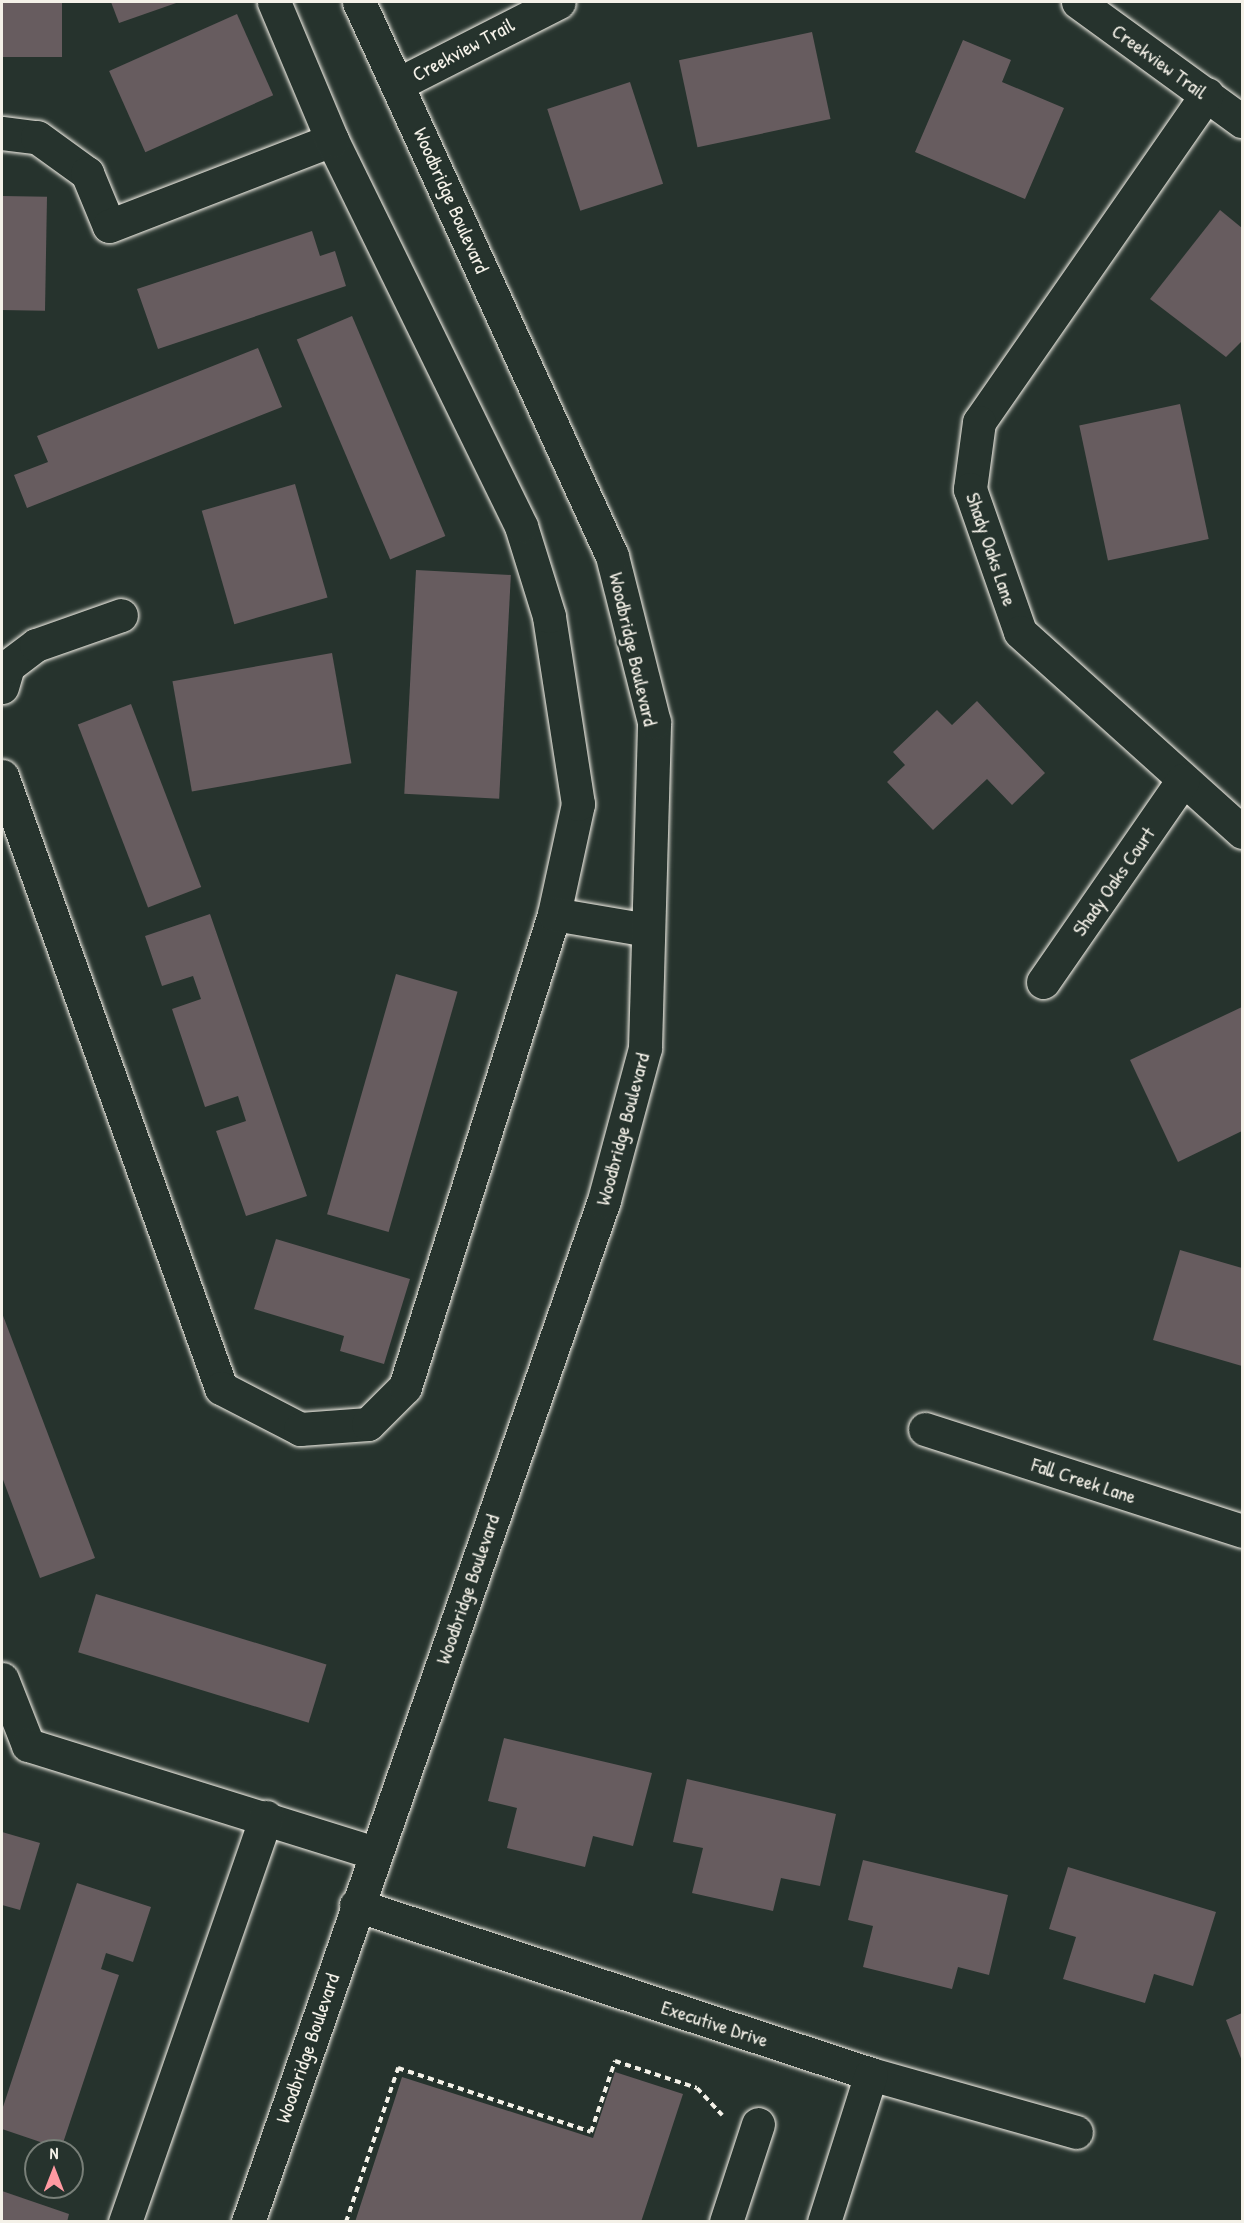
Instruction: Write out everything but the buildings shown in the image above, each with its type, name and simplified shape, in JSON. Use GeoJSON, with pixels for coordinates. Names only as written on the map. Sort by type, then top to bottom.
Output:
{"type":"FeatureCollection","features":[{"type":"Feature","properties":{"kind":"street"},"geometry":{"type":"LineString","coordinates":[[2,776],[221,1388],[300,1429],[368,1424],[405,1387],[554,914],[578,804],[549,616],[521,525],[472,418],[332,140],[274,2]]}},
{"type":"Feature","properties":{"kind":"street","name":"Woodbridge Boulevard"},"geometry":{"type":"LineString","coordinates":[[248,2222],[374,1853],[604,1200],[645,1048],[654,722],[612,556],[400,84],[359,2]]}},
{"type":"Feature","properties":{"kind":"street","name":"Creekview Trail"},"geometry":{"type":"LineString","coordinates":[[400,84],[559,2]]}},
{"type":"Feature","properties":{"kind":"street","name":"Creekview Trail"},"geometry":{"type":"LineString","coordinates":[[1078,2],[1242,121]]}},
{"type":"Feature","properties":{"kind":"street","name":"Shady Oaks Lane"},"geometry":{"type":"LineString","coordinates":[[1207,94],[979,422],[970,489],[1020,632],[1242,832]]}},
{"type":"Feature","properties":{"kind":"street"},"geometry":{"type":"LineString","coordinates":[[2,133],[37,137],[87,173],[109,226],[332,140]]}},
{"type":"Feature","properties":{"kind":"street"},"geometry":{"type":"LineString","coordinates":[[2,687],[8,666],[36,645],[121,615]]}},
{"type":"Feature","properties":{"kind":"street","name":"Shady Oaks Court"},"geometry":{"type":"LineString","coordinates":[[1043,982],[1183,780]]}},
{"type":"Feature","properties":{"kind":"street"},"geometry":{"type":"LineString","coordinates":[[554,914],[648,930]]}},
{"type":"Feature","properties":{"kind":"street","name":"Fall Creek Lane"},"geometry":{"type":"LineString","coordinates":[[925,1428],[1242,1532]]}},
{"type":"Feature","properties":{"kind":"street"},"geometry":{"type":"LineString","coordinates":[[2,1679],[28,1745],[266,1817],[374,1853]]}},
{"type":"Feature","properties":{"kind":"street"},"geometry":{"type":"LineString","coordinates":[[125,2222],[266,1817]]}},
{"type":"Feature","properties":{"kind":"street","name":"Executive Drive"},"geometry":{"type":"LineString","coordinates":[[356,1905],[871,2074],[1076,2132]]}},
{"type":"Feature","properties":{"kind":"street"},"geometry":{"type":"LineString","coordinates":[[824,2222],[871,2074]]}},
{"type":"Feature","properties":{"kind":"street"},"geometry":{"type":"LineString","coordinates":[[726,2222],[758,2124]]}},
{"type":"Feature","properties":{"kind":"path"},"geometry":{"type":"LineString","coordinates":[[346,2222],[398,2068],[591,2132],[615,2061],[697,2088],[727,2120],[758,2124]]}}]}
